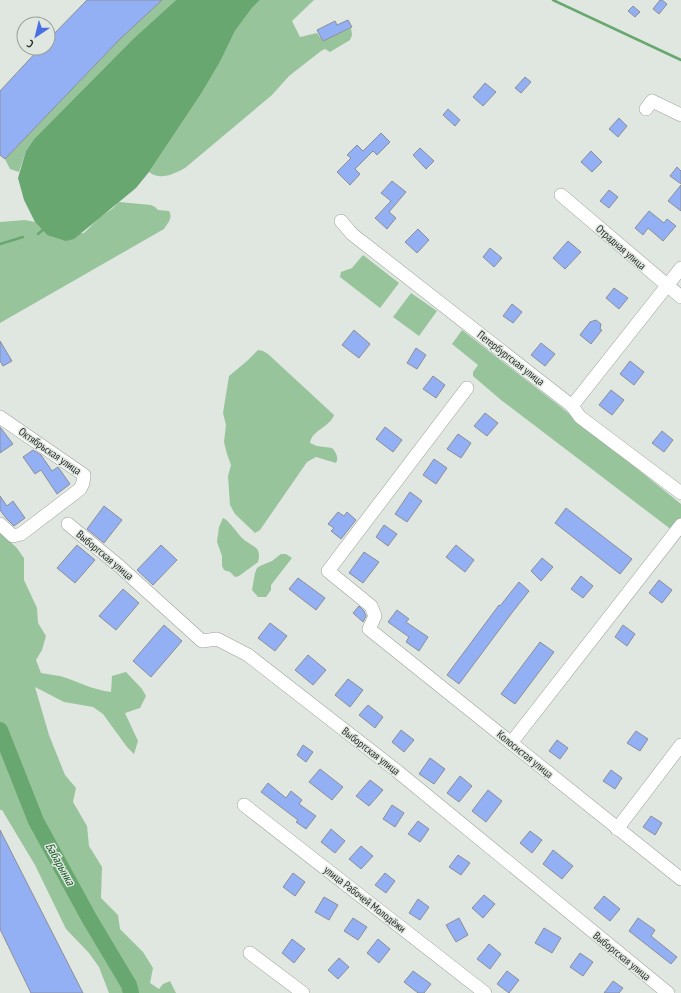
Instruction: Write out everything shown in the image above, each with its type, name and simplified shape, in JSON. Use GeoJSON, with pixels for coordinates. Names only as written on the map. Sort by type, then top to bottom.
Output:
{"type":"FeatureCollection","features":[{"type":"Feature","properties":{"kind":"street"},"geometry":{"type":"LineString","coordinates":[[646,109],[652,101],[681,115]]}},
{"type":"Feature","properties":{"kind":"street","name":"Отрадная улица"},"geometry":{"type":"LineString","coordinates":[[561,195],[681,297]]}},
{"type":"Feature","properties":{"kind":"street","name":"Петербургская улица"},"geometry":{"type":"LineString","coordinates":[[340,221],[352,234],[572,406],[580,417],[681,493]]}},
{"type":"Feature","properties":{"kind":"street"},"geometry":{"type":"LineString","coordinates":[[572,406],[681,268]]}},
{"type":"Feature","properties":{"kind":"street","name":"Колосистая улица"},"geometry":{"type":"LineString","coordinates":[[467,388],[328,571],[371,606],[375,616],[369,629],[681,879]]}},
{"type":"Feature","properties":{"kind":"street","name":"Октябрьская улица"},"geometry":{"type":"LineString","coordinates":[[0,417],[84,475],[84,483],[80,489],[22,534],[13,536],[0,524]]}},
{"type":"Feature","properties":{"kind":"street","name":"Выборгская улица"},"geometry":{"type":"LineString","coordinates":[[68,524],[119,566],[202,641],[217,639],[248,655],[397,771],[661,991]]}},
{"type":"Feature","properties":{"kind":"street"},"geometry":{"type":"LineString","coordinates":[[512,743],[681,525]]}},
{"type":"Feature","properties":{"kind":"street"},"geometry":{"type":"LineString","coordinates":[[618,829],[681,745]]}},
{"type":"Feature","properties":{"kind":"street","name":"улица Рабочей Молодёжи"},"geometry":{"type":"LineString","coordinates":[[244,805],[486,993]]}},
{"type":"Feature","properties":{"kind":"street"},"geometry":{"type":"LineString","coordinates":[[250,953],[303,993]]}},
{"type":"Feature","properties":{"kind":"shaded area"},"geometry":{"type":"Polygon","coordinates":[[[162,0],[176,0],[134,38],[34,139],[26,151],[19,172],[10,169],[5,159],[121,38],[162,0]]]}},
{"type":"Feature","properties":{"kind":"shaded area"},"geometry":{"type":"Polygon","coordinates":[[[176,0],[260,0],[252,8],[235,31],[220,62],[201,94],[149,172],[136,188],[74,239],[66,241],[47,235],[35,222],[24,200],[18,178],[26,151],[34,139],[134,38],[176,0]]]}},
{"type":"Feature","properties":{"kind":"shaded area"},"geometry":{"type":"Polygon","coordinates":[[[260,0],[314,0],[292,21],[300,37],[317,33],[323,41],[351,28],[352,35],[350,40],[330,52],[325,49],[321,51],[289,76],[272,95],[185,168],[167,176],[153,175],[149,172],[201,94],[220,62],[235,31],[252,8],[260,0]]]}},
{"type":"Feature","properties":{"kind":"shaded area"},"geometry":{"type":"Polygon","coordinates":[[[119,202],[151,205],[158,210],[169,211],[170,220],[164,229],[0,323],[0,222],[25,220],[35,222],[47,235],[84,233],[100,217],[119,202]]]}},
{"type":"Feature","properties":{"kind":"shaded area"},"geometry":{"type":"Polygon","coordinates":[[[363,255],[399,283],[380,308],[340,277],[341,272],[352,268],[363,255]]]}},
{"type":"Feature","properties":{"kind":"shaded area"},"geometry":{"type":"Polygon","coordinates":[[[411,293],[437,311],[419,336],[393,317],[411,293]]]}},
{"type":"Feature","properties":{"kind":"shaded area"},"geometry":{"type":"Polygon","coordinates":[[[462,330],[681,504],[681,537],[501,400],[473,376],[473,372],[478,365],[452,344],[462,330]]]}},
{"type":"Feature","properties":{"kind":"shaded area"},"geometry":{"type":"Polygon","coordinates":[[[258,350],[268,354],[334,415],[329,423],[314,435],[310,443],[317,446],[332,448],[336,453],[337,459],[336,463],[316,457],[307,462],[260,530],[255,533],[235,514],[230,505],[228,476],[231,465],[224,442],[226,425],[223,413],[229,376],[258,350]]]}},
{"type":"Feature","properties":{"kind":"shaded area"},"geometry":{"type":"Polygon","coordinates":[[[223,518],[242,538],[259,552],[258,562],[239,576],[235,577],[230,572],[224,570],[222,566],[222,556],[217,542],[219,527],[223,518]]]}},
{"type":"Feature","properties":{"kind":"shaded area"},"geometry":{"type":"Polygon","coordinates":[[[0,533],[16,547],[24,558],[24,580],[37,608],[38,623],[46,636],[42,650],[36,660],[41,673],[60,676],[91,687],[111,692],[112,676],[126,672],[142,689],[146,696],[140,708],[125,713],[138,741],[134,754],[127,747],[103,714],[93,707],[64,702],[35,687],[49,735],[65,775],[76,788],[73,802],[87,826],[89,846],[102,867],[101,898],[118,915],[120,929],[143,952],[153,968],[150,983],[159,989],[163,984],[170,981],[176,993],[109,993],[99,967],[89,953],[66,929],[35,865],[2,810],[0,810],[0,533]]]}},
{"type":"Feature","properties":{"kind":"shaded area"},"geometry":{"type":"Polygon","coordinates":[[[281,554],[286,554],[292,558],[271,585],[271,590],[266,597],[258,597],[252,590],[257,568],[272,561],[281,554]]]}},
{"type":"Feature","properties":{"kind":"building"},"geometry":{"type":"Polygon","coordinates":[[[87,0],[162,0],[119,40],[5,159],[0,155],[0,91],[33,56],[56,56],[56,32],[87,0]]]}},
{"type":"Feature","properties":{"kind":"building"},"geometry":{"type":"Polygon","coordinates":[[[660,0],[667,4],[659,14],[653,9],[660,0]]]}},
{"type":"Feature","properties":{"kind":"building"},"geometry":{"type":"Polygon","coordinates":[[[633,6],[640,12],[635,17],[628,11],[633,6]]]}},
{"type":"Feature","properties":{"kind":"building"},"geometry":{"type":"Polygon","coordinates":[[[348,20],[352,27],[323,41],[317,30],[335,21],[337,25],[348,20]]]}},
{"type":"Feature","properties":{"kind":"building"},"geometry":{"type":"Polygon","coordinates":[[[525,77],[531,82],[521,93],[515,88],[525,77]]]}},
{"type":"Feature","properties":{"kind":"building"},"geometry":{"type":"Polygon","coordinates":[[[485,83],[496,92],[483,106],[473,97],[485,83]]]}},
{"type":"Feature","properties":{"kind":"building"},"geometry":{"type":"Polygon","coordinates":[[[448,109],[460,120],[455,126],[443,115],[448,109]]]}},
{"type":"Feature","properties":{"kind":"building"},"geometry":{"type":"Polygon","coordinates":[[[619,118],[627,126],[618,137],[609,129],[619,118]]]}},
{"type":"Feature","properties":{"kind":"building"},"geometry":{"type":"Polygon","coordinates":[[[381,133],[390,142],[377,155],[373,151],[355,169],[360,174],[350,185],[337,172],[351,158],[347,155],[357,145],[363,151],[381,133]]]}},
{"type":"Feature","properties":{"kind":"building"},"geometry":{"type":"Polygon","coordinates":[[[420,148],[434,161],[426,169],[413,155],[420,148]]]}},
{"type":"Feature","properties":{"kind":"building"},"geometry":{"type":"Polygon","coordinates":[[[591,151],[602,162],[592,172],[581,162],[591,151]]]}},
{"type":"Feature","properties":{"kind":"building"},"geometry":{"type":"Polygon","coordinates":[[[677,167],[681,171],[681,184],[670,176],[677,167]]]}},
{"type":"Feature","properties":{"kind":"building"},"geometry":{"type":"Polygon","coordinates":[[[392,181],[406,192],[389,212],[396,218],[387,229],[375,218],[391,201],[381,193],[392,181]]]}},
{"type":"Feature","properties":{"kind":"building"},"geometry":{"type":"Polygon","coordinates":[[[681,185],[681,211],[668,201],[681,185]]]}},
{"type":"Feature","properties":{"kind":"building"},"geometry":{"type":"Polygon","coordinates":[[[609,190],[618,197],[609,208],[600,201],[609,190]]]}},
{"type":"Feature","properties":{"kind":"building"},"geometry":{"type":"Polygon","coordinates":[[[649,211],[664,223],[667,219],[676,226],[663,241],[648,228],[643,235],[635,228],[649,211]]]}},
{"type":"Feature","properties":{"kind":"building"},"geometry":{"type":"Polygon","coordinates":[[[418,229],[429,240],[417,253],[405,242],[418,229]]]}},
{"type":"Feature","properties":{"kind":"building"},"geometry":{"type":"Polygon","coordinates":[[[568,241],[581,252],[565,269],[553,258],[568,241]]]}},
{"type":"Feature","properties":{"kind":"building"},"geometry":{"type":"Polygon","coordinates":[[[490,248],[502,258],[494,267],[483,257],[490,248]]]}},
{"type":"Feature","properties":{"kind":"building"},"geometry":{"type":"Polygon","coordinates":[[[614,288],[628,298],[619,309],[606,298],[614,288]]]}},
{"type":"Feature","properties":{"kind":"building"},"geometry":{"type":"Polygon","coordinates":[[[512,304],[522,312],[513,323],[503,316],[512,304]]]}},
{"type":"Feature","properties":{"kind":"building"},"geometry":{"type":"Polygon","coordinates":[[[596,320],[601,324],[600,329],[602,330],[591,344],[580,335],[590,322],[596,320]]]}},
{"type":"Feature","properties":{"kind":"building"},"geometry":{"type":"Polygon","coordinates":[[[354,330],[370,344],[359,358],[342,345],[354,330]]]}},
{"type":"Feature","properties":{"kind":"building"},"geometry":{"type":"Polygon","coordinates":[[[0,341],[12,361],[3,366],[0,361],[0,341]]]}},
{"type":"Feature","properties":{"kind":"building"},"geometry":{"type":"Polygon","coordinates":[[[541,343],[555,354],[545,366],[531,355],[541,343]]]}},
{"type":"Feature","properties":{"kind":"building"},"geometry":{"type":"Polygon","coordinates":[[[416,348],[426,355],[417,369],[407,363],[416,348]]]}},
{"type":"Feature","properties":{"kind":"building"},"geometry":{"type":"Polygon","coordinates":[[[630,361],[644,372],[634,385],[620,374],[630,361]]]}},
{"type":"Feature","properties":{"kind":"building"},"geometry":{"type":"Polygon","coordinates":[[[433,376],[445,385],[436,398],[423,389],[433,376]]]}},
{"type":"Feature","properties":{"kind":"building"},"geometry":{"type":"Polygon","coordinates":[[[611,390],[624,400],[612,415],[599,405],[611,390]]]}},
{"type":"Feature","properties":{"kind":"building"},"geometry":{"type":"Polygon","coordinates":[[[485,413],[498,423],[487,436],[474,426],[485,413]]]}},
{"type":"Feature","properties":{"kind":"building"},"geometry":{"type":"Polygon","coordinates":[[[0,427],[13,444],[0,453],[0,427]]]}},
{"type":"Feature","properties":{"kind":"building"},"geometry":{"type":"Polygon","coordinates":[[[385,427],[402,440],[393,452],[376,439],[385,427]]]}},
{"type":"Feature","properties":{"kind":"building"},"geometry":{"type":"Polygon","coordinates":[[[662,431],[673,440],[664,452],[652,443],[662,431]]]}},
{"type":"Feature","properties":{"kind":"building"},"geometry":{"type":"Polygon","coordinates":[[[458,434],[471,443],[461,458],[447,449],[458,434]]]}},
{"type":"Feature","properties":{"kind":"building"},"geometry":{"type":"Polygon","coordinates":[[[33,450],[41,455],[52,471],[58,467],[70,484],[57,494],[41,470],[35,474],[23,457],[33,450]]]}},
{"type":"Feature","properties":{"kind":"building"},"geometry":{"type":"Polygon","coordinates":[[[434,459],[447,468],[436,484],[423,475],[434,459]]]}},
{"type":"Feature","properties":{"kind":"building"},"geometry":{"type":"Polygon","coordinates":[[[410,492],[422,501],[407,522],[395,514],[410,492]]]}},
{"type":"Feature","properties":{"kind":"building"},"geometry":{"type":"Polygon","coordinates":[[[0,496],[7,506],[13,501],[25,518],[14,526],[0,510],[0,496]]]}},
{"type":"Feature","properties":{"kind":"building"},"geometry":{"type":"Polygon","coordinates":[[[104,506],[122,520],[104,543],[87,529],[104,506]]]}},
{"type":"Feature","properties":{"kind":"building"},"geometry":{"type":"Polygon","coordinates":[[[566,508],[632,559],[620,574],[555,523],[566,508]]]}},
{"type":"Feature","properties":{"kind":"building"},"geometry":{"type":"Polygon","coordinates":[[[338,512],[344,516],[347,512],[356,520],[341,539],[331,531],[334,528],[328,524],[338,512]]]}},
{"type":"Feature","properties":{"kind":"building"},"geometry":{"type":"Polygon","coordinates":[[[384,525],[397,534],[388,546],[376,537],[384,525]]]}},
{"type":"Feature","properties":{"kind":"building"},"geometry":{"type":"Polygon","coordinates":[[[77,545],[95,560],[75,583],[57,568],[77,545]]]}},
{"type":"Feature","properties":{"kind":"building"},"geometry":{"type":"Polygon","coordinates":[[[161,545],[177,560],[153,585],[137,570],[161,545]]]}},
{"type":"Feature","properties":{"kind":"building"},"geometry":{"type":"Polygon","coordinates":[[[456,545],[474,560],[465,572],[446,557],[456,545]]]}},
{"type":"Feature","properties":{"kind":"building"},"geometry":{"type":"Polygon","coordinates":[[[364,552],[379,562],[363,583],[349,573],[364,552]]]}},
{"type":"Feature","properties":{"kind":"building"},"geometry":{"type":"Polygon","coordinates":[[[542,558],[553,567],[541,581],[531,571],[542,558]]]}},
{"type":"Feature","properties":{"kind":"building"},"geometry":{"type":"Polygon","coordinates":[[[581,576],[593,586],[583,598],[571,589],[581,576]]]}},
{"type":"Feature","properties":{"kind":"building"},"geometry":{"type":"Polygon","coordinates":[[[298,578],[325,598],[316,610],[289,589],[298,578]]]}},
{"type":"Feature","properties":{"kind":"building"},"geometry":{"type":"Polygon","coordinates":[[[659,580],[672,590],[662,603],[649,593],[659,580]]]}},
{"type":"Feature","properties":{"kind":"building"},"geometry":{"type":"Polygon","coordinates":[[[519,582],[529,591],[459,684],[447,675],[499,605],[500,606],[519,582]]]}},
{"type":"Feature","properties":{"kind":"building"},"geometry":{"type":"Polygon","coordinates":[[[123,589],[139,603],[116,630],[99,616],[123,589]]]}},
{"type":"Feature","properties":{"kind":"building"},"geometry":{"type":"Polygon","coordinates":[[[359,606],[364,611],[366,616],[363,622],[353,613],[359,606]]]}},
{"type":"Feature","properties":{"kind":"building"},"geometry":{"type":"Polygon","coordinates":[[[397,610],[409,619],[406,622],[428,637],[419,651],[406,642],[409,637],[388,622],[397,610]]]}},
{"type":"Feature","properties":{"kind":"building"},"geometry":{"type":"Polygon","coordinates":[[[270,623],[287,636],[275,651],[258,638],[270,623]]]}},
{"type":"Feature","properties":{"kind":"building"},"geometry":{"type":"Polygon","coordinates":[[[164,625],[182,641],[151,677],[133,661],[164,625]]]}},
{"type":"Feature","properties":{"kind":"building"},"geometry":{"type":"Polygon","coordinates":[[[623,625],[635,634],[627,646],[615,637],[623,625]]]}},
{"type":"Feature","properties":{"kind":"building"},"geometry":{"type":"Polygon","coordinates":[[[540,642],[554,652],[515,704],[501,694],[540,642]]]}},
{"type":"Feature","properties":{"kind":"building"},"geometry":{"type":"Polygon","coordinates":[[[308,655],[326,670],[313,685],[295,670],[308,655]]]}},
{"type":"Feature","properties":{"kind":"building"},"geometry":{"type":"Polygon","coordinates":[[[348,679],[363,690],[350,707],[335,695],[348,679]]]}},
{"type":"Feature","properties":{"kind":"building"},"geometry":{"type":"Polygon","coordinates":[[[368,705],[383,717],[375,728],[359,715],[368,705]]]}},
{"type":"Feature","properties":{"kind":"building"},"geometry":{"type":"Polygon","coordinates":[[[401,730],[414,740],[404,752],[392,742],[401,730]]]}},
{"type":"Feature","properties":{"kind":"building"},"geometry":{"type":"Polygon","coordinates":[[[636,731],[648,739],[640,751],[627,743],[636,731]]]}},
{"type":"Feature","properties":{"kind":"building"},"geometry":{"type":"Polygon","coordinates":[[[557,740],[568,748],[560,759],[549,751],[557,740]]]}},
{"type":"Feature","properties":{"kind":"building"},"geometry":{"type":"Polygon","coordinates":[[[303,745],[313,752],[306,762],[297,755],[303,745]]]}},
{"type":"Feature","properties":{"kind":"building"},"geometry":{"type":"Polygon","coordinates":[[[430,758],[445,769],[434,784],[419,774],[430,758]]]}},
{"type":"Feature","properties":{"kind":"building"},"geometry":{"type":"Polygon","coordinates":[[[320,769],[343,787],[332,800],[309,782],[320,769]]]}},
{"type":"Feature","properties":{"kind":"building"},"geometry":{"type":"Polygon","coordinates":[[[611,770],[622,778],[615,789],[603,781],[611,770]]]}},
{"type":"Feature","properties":{"kind":"building"},"geometry":{"type":"Polygon","coordinates":[[[460,776],[472,786],[459,802],[447,793],[460,776]]]}},
{"type":"Feature","properties":{"kind":"building"},"geometry":{"type":"Polygon","coordinates":[[[370,780],[383,790],[369,806],[356,796],[370,780]]]}},
{"type":"Feature","properties":{"kind":"building"},"geometry":{"type":"Polygon","coordinates":[[[268,783],[286,798],[291,791],[302,800],[299,804],[316,816],[306,829],[296,822],[298,820],[261,792],[268,783]]]}},
{"type":"Feature","properties":{"kind":"building"},"geometry":{"type":"Polygon","coordinates":[[[488,790],[502,801],[486,822],[472,811],[488,790]]]}},
{"type":"Feature","properties":{"kind":"building"},"geometry":{"type":"Polygon","coordinates":[[[392,805],[404,813],[395,827],[383,819],[392,805]]]}},
{"type":"Feature","properties":{"kind":"building"},"geometry":{"type":"Polygon","coordinates":[[[651,816],[662,823],[655,835],[643,827],[651,816]]]}},
{"type":"Feature","properties":{"kind":"building"},"geometry":{"type":"Polygon","coordinates":[[[418,821],[429,829],[420,842],[408,834],[418,821]]]}},
{"type":"Feature","properties":{"kind":"building"},"geometry":{"type":"Polygon","coordinates":[[[331,829],[345,841],[335,853],[321,842],[331,829]]]}},
{"type":"Feature","properties":{"kind":"building"},"geometry":{"type":"Polygon","coordinates":[[[0,830],[83,993],[31,993],[0,929],[0,830]]]}},
{"type":"Feature","properties":{"kind":"building"},"geometry":{"type":"Polygon","coordinates":[[[530,831],[542,840],[532,853],[520,843],[530,831]]]}},
{"type":"Feature","properties":{"kind":"building"},"geometry":{"type":"Polygon","coordinates":[[[361,846],[373,856],[361,869],[349,859],[361,846]]]}},
{"type":"Feature","properties":{"kind":"building"},"geometry":{"type":"Polygon","coordinates":[[[553,850],[573,866],[562,879],[543,864],[553,850]]]}},
{"type":"Feature","properties":{"kind":"building"},"geometry":{"type":"Polygon","coordinates":[[[458,855],[470,863],[461,875],[449,867],[458,855]]]}},
{"type":"Feature","properties":{"kind":"building"},"geometry":{"type":"Polygon","coordinates":[[[293,873],[305,882],[295,896],[283,887],[293,873]]]}},
{"type":"Feature","properties":{"kind":"building"},"geometry":{"type":"Polygon","coordinates":[[[385,873],[395,881],[386,893],[375,885],[385,873]]]}},
{"type":"Feature","properties":{"kind":"building"},"geometry":{"type":"Polygon","coordinates":[[[484,895],[495,904],[483,918],[472,908],[484,895]]]}},
{"type":"Feature","properties":{"kind":"building"},"geometry":{"type":"Polygon","coordinates":[[[604,896],[620,909],[610,921],[594,908],[604,896]]]}},
{"type":"Feature","properties":{"kind":"building"},"geometry":{"type":"Polygon","coordinates":[[[324,897],[338,905],[329,920],[315,912],[324,897]]]}},
{"type":"Feature","properties":{"kind":"building"},"geometry":{"type":"Polygon","coordinates":[[[418,899],[429,907],[420,920],[409,913],[418,899]]]}},
{"type":"Feature","properties":{"kind":"building"},"geometry":{"type":"Polygon","coordinates":[[[353,918],[367,927],[358,940],[344,931],[353,918]]]}},
{"type":"Feature","properties":{"kind":"building"},"geometry":{"type":"Polygon","coordinates":[[[459,918],[468,935],[456,942],[446,925],[459,918]]]}},
{"type":"Feature","properties":{"kind":"building"},"geometry":{"type":"Polygon","coordinates":[[[638,918],[655,930],[651,936],[677,957],[671,964],[629,931],[638,918]]]}},
{"type":"Feature","properties":{"kind":"building"},"geometry":{"type":"Polygon","coordinates":[[[544,928],[561,938],[552,953],[535,943],[544,928]]]}},
{"type":"Feature","properties":{"kind":"building"},"geometry":{"type":"Polygon","coordinates":[[[292,939],[305,949],[294,963],[282,953],[292,939]]]}},
{"type":"Feature","properties":{"kind":"building"},"geometry":{"type":"Polygon","coordinates":[[[378,939],[390,949],[379,963],[367,953],[378,939]]]}},
{"type":"Feature","properties":{"kind":"building"},"geometry":{"type":"Polygon","coordinates":[[[489,944],[501,954],[490,969],[477,959],[489,944]]]}},
{"type":"Feature","properties":{"kind":"building"},"geometry":{"type":"Polygon","coordinates":[[[580,953],[593,962],[583,976],[570,967],[580,953]]]}},
{"type":"Feature","properties":{"kind":"building"},"geometry":{"type":"Polygon","coordinates":[[[339,958],[349,967],[338,979],[328,970],[339,958]]]}},
{"type":"Feature","properties":{"kind":"building"},"geometry":{"type":"Polygon","coordinates":[[[413,971],[431,984],[424,993],[418,993],[404,982],[413,971]]]}},
{"type":"Feature","properties":{"kind":"building"},"geometry":{"type":"Polygon","coordinates":[[[507,971],[519,980],[509,993],[497,984],[507,971]]]}},
{"type":"Feature","properties":{"kind":"building"},"geometry":{"type":"Polygon","coordinates":[[[613,981],[623,988],[619,993],[604,993],[613,981]]]}},
{"type":"Feature","properties":{"kind":"waterway"},"geometry":{"type":"LineString","coordinates":[[553,0],[681,60]]}},
{"type":"Feature","properties":{"kind":"waterway"},"geometry":{"type":"LineString","coordinates":[[38,234],[45,228]]}},
{"type":"Feature","properties":{"kind":"waterway"},"geometry":{"type":"LineString","coordinates":[[0,244],[23,237]]}},
{"type":"Feature","properties":{"kind":"waterway","name":"Бабарынка"},"geometry":{"type":"LineString","coordinates":[[0,730],[36,821],[89,918],[129,985],[131,993]]}}]}
